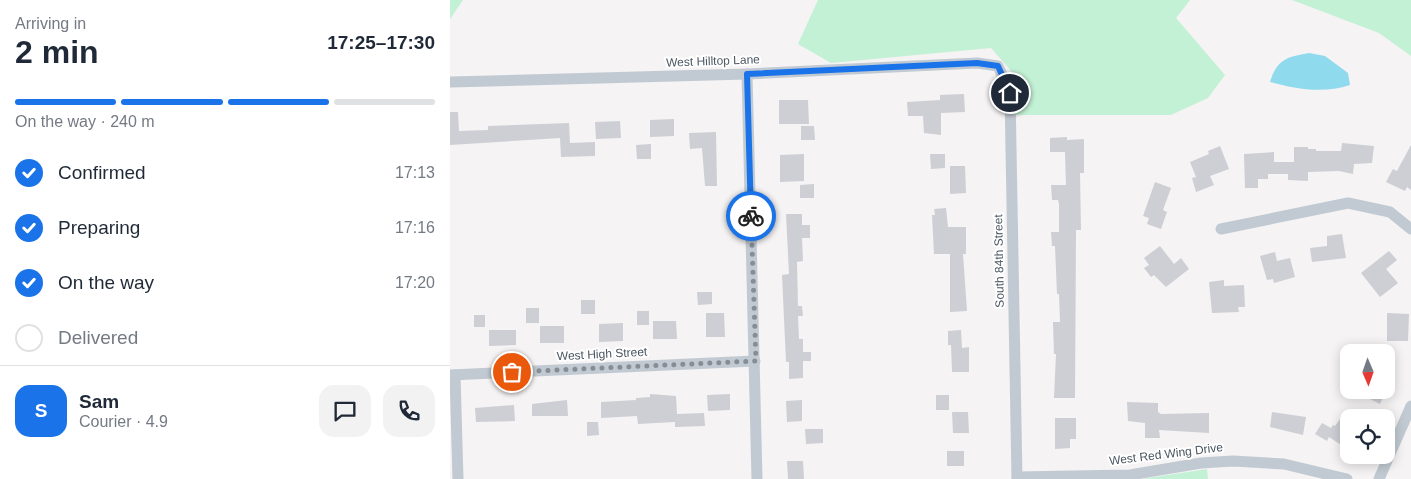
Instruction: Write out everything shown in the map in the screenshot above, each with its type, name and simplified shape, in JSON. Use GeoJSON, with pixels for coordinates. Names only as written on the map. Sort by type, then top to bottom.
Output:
{"type":"FeatureCollection","features":[{"type":"Feature","properties":{"kind":"street","name":"West Hilltop Lane"},"geometry":{"type":"LineString","coordinates":[[450,82],[747,74],[977,63]]}},
{"type":"Feature","properties":{"kind":"street","name":"South 84th Street"},"geometry":{"type":"LineString","coordinates":[[977,63],[998,66],[1010,93],[1017,478]]}},
{"type":"Feature","properties":{"kind":"street"},"geometry":{"type":"LineString","coordinates":[[747,74],[756,361],[757,479]]}},
{"type":"Feature","properties":{"kind":"street"},"geometry":{"type":"LineString","coordinates":[[1221,229],[1348,203],[1390,212],[1411,229]]}},
{"type":"Feature","properties":{"kind":"street","name":"West High Street"},"geometry":{"type":"LineString","coordinates":[[453,375],[756,361]]}},
{"type":"Feature","properties":{"kind":"street"},"geometry":{"type":"LineString","coordinates":[[453,375],[458,479]]}},
{"type":"Feature","properties":{"kind":"street"},"geometry":{"type":"LineString","coordinates":[[1379,479],[1411,406]]}},
{"type":"Feature","properties":{"kind":"street","name":"West Red Wing Drive"},"geometry":{"type":"LineString","coordinates":[[1017,478],[1130,475],[1201,462],[1233,461],[1284,464],[1347,479]]}},
{"type":"Feature","properties":{"kind":"green space"},"geometry":{"type":"Polygon","coordinates":[[[450,0],[463,0],[450,19],[450,0]]]}},
{"type":"Feature","properties":{"kind":"green space"},"geometry":{"type":"Polygon","coordinates":[[[818,0],[1190,0],[1176,18],[1225,75],[1208,98],[1171,115],[1016,115],[1012,72],[991,48],[831,63],[798,44],[818,0]]]}},
{"type":"Feature","properties":{"kind":"green space"},"geometry":{"type":"Polygon","coordinates":[[[1292,0],[1411,0],[1411,56],[1379,33],[1292,0]]]}},
{"type":"Feature","properties":{"kind":"green space"},"geometry":{"type":"Polygon","coordinates":[[[1207,469],[1208,479],[1142,479],[1207,469]]]}},
{"type":"Feature","properties":{"kind":"water"},"geometry":{"type":"Polygon","coordinates":[[[1309,53],[1325,56],[1348,73],[1350,85],[1340,88],[1310,90],[1270,82],[1276,68],[1284,60],[1309,53]]]}},
{"type":"Feature","properties":{"kind":"building"},"geometry":{"type":"Polygon","coordinates":[[[964,94],[965,112],[941,113],[941,135],[924,133],[923,116],[908,116],[907,102],[940,100],[940,95],[964,94]]]}},
{"type":"Feature","properties":{"kind":"building"},"geometry":{"type":"Polygon","coordinates":[[[779,100],[808,100],[809,124],[779,124],[779,100]]]}},
{"type":"Feature","properties":{"kind":"building"},"geometry":{"type":"Polygon","coordinates":[[[450,112],[458,112],[459,131],[488,130],[488,126],[569,123],[570,143],[595,142],[595,156],[561,157],[560,138],[450,145],[450,112]]]}},
{"type":"Feature","properties":{"kind":"building"},"geometry":{"type":"Polygon","coordinates":[[[674,119],[674,136],[650,137],[650,120],[674,119]]]}},
{"type":"Feature","properties":{"kind":"building"},"geometry":{"type":"Polygon","coordinates":[[[620,121],[621,138],[596,139],[595,122],[620,121]]]}},
{"type":"Feature","properties":{"kind":"building"},"geometry":{"type":"Polygon","coordinates":[[[801,126],[814,126],[815,140],[801,140],[801,126]]]}},
{"type":"Feature","properties":{"kind":"building"},"geometry":{"type":"Polygon","coordinates":[[[716,132],[717,186],[705,186],[702,148],[690,149],[689,133],[716,132]]]}},
{"type":"Feature","properties":{"kind":"building"},"geometry":{"type":"Polygon","coordinates":[[[1067,137],[1067,140],[1084,139],[1084,173],[1080,173],[1081,230],[1076,230],[1075,398],[1054,398],[1056,354],[1054,354],[1053,322],[1060,322],[1055,246],[1052,246],[1051,232],[1059,232],[1059,204],[1058,200],[1052,200],[1051,185],[1066,185],[1065,152],[1050,152],[1050,138],[1067,137]]]}},
{"type":"Feature","properties":{"kind":"building"},"geometry":{"type":"Polygon","coordinates":[[[1342,143],[1374,146],[1372,163],[1354,164],[1353,174],[1339,171],[1308,172],[1308,181],[1288,180],[1288,174],[1268,174],[1268,179],[1258,179],[1258,188],[1245,188],[1244,154],[1274,152],[1274,162],[1294,162],[1294,147],[1308,147],[1308,149],[1316,149],[1316,151],[1341,151],[1342,143]]]}},
{"type":"Feature","properties":{"kind":"building"},"geometry":{"type":"Polygon","coordinates":[[[651,144],[651,159],[637,159],[636,145],[651,144]]]}},
{"type":"Feature","properties":{"kind":"building"},"geometry":{"type":"Polygon","coordinates":[[[1411,145],[1411,190],[1407,187],[1405,191],[1386,182],[1393,169],[1397,171],[1411,145]]]}},
{"type":"Feature","properties":{"kind":"building"},"geometry":{"type":"Polygon","coordinates":[[[1220,146],[1229,169],[1210,176],[1214,185],[1196,192],[1192,178],[1196,177],[1190,162],[1209,154],[1208,151],[1220,146]]]}},
{"type":"Feature","properties":{"kind":"building"},"geometry":{"type":"Polygon","coordinates":[[[804,154],[804,181],[780,182],[780,155],[804,154]]]}},
{"type":"Feature","properties":{"kind":"building"},"geometry":{"type":"Polygon","coordinates":[[[930,154],[945,154],[945,168],[931,169],[930,154]]]}},
{"type":"Feature","properties":{"kind":"building"},"geometry":{"type":"Polygon","coordinates":[[[950,166],[965,166],[966,193],[950,194],[950,166]]]}},
{"type":"Feature","properties":{"kind":"building"},"geometry":{"type":"Polygon","coordinates":[[[1155,182],[1171,188],[1163,210],[1167,212],[1161,229],[1147,224],[1149,218],[1143,216],[1155,182]]]}},
{"type":"Feature","properties":{"kind":"building"},"geometry":{"type":"Polygon","coordinates":[[[814,184],[814,198],[800,198],[800,185],[814,184]]]}},
{"type":"Feature","properties":{"kind":"building"},"geometry":{"type":"Polygon","coordinates":[[[946,208],[948,227],[966,227],[966,254],[963,254],[967,311],[950,312],[950,254],[934,254],[932,215],[935,215],[934,209],[946,208]]]}},
{"type":"Feature","properties":{"kind":"building"},"geometry":{"type":"Polygon","coordinates":[[[786,214],[802,214],[802,225],[810,225],[810,238],[802,238],[803,261],[797,262],[798,306],[802,306],[803,316],[798,316],[799,339],[803,339],[803,352],[811,352],[811,361],[803,361],[803,378],[789,379],[789,362],[786,362],[782,275],[789,274],[786,214]]]}},
{"type":"Feature","properties":{"kind":"building"},"geometry":{"type":"Polygon","coordinates":[[[1342,234],[1346,258],[1312,262],[1310,248],[1327,246],[1327,236],[1342,234]]]}},
{"type":"Feature","properties":{"kind":"building"},"geometry":{"type":"Polygon","coordinates":[[[1160,246],[1174,264],[1181,258],[1189,269],[1166,287],[1154,275],[1151,277],[1144,268],[1149,265],[1144,258],[1160,246]]]}},
{"type":"Feature","properties":{"kind":"building"},"geometry":{"type":"Polygon","coordinates":[[[1389,251],[1397,260],[1386,269],[1398,283],[1380,297],[1361,273],[1389,251]]]}},
{"type":"Feature","properties":{"kind":"building"},"geometry":{"type":"Polygon","coordinates":[[[1275,252],[1277,261],[1290,258],[1295,277],[1274,283],[1273,279],[1267,280],[1260,256],[1275,252]]]}},
{"type":"Feature","properties":{"kind":"building"},"geometry":{"type":"Polygon","coordinates":[[[1224,280],[1224,286],[1244,285],[1245,307],[1238,307],[1239,312],[1212,313],[1209,282],[1224,280]]]}},
{"type":"Feature","properties":{"kind":"building"},"geometry":{"type":"Polygon","coordinates":[[[697,292],[712,292],[712,304],[698,305],[697,292]]]}},
{"type":"Feature","properties":{"kind":"building"},"geometry":{"type":"Polygon","coordinates":[[[581,300],[595,300],[595,314],[581,314],[581,300]]]}},
{"type":"Feature","properties":{"kind":"building"},"geometry":{"type":"Polygon","coordinates":[[[526,308],[539,308],[539,323],[526,323],[526,308]]]}},
{"type":"Feature","properties":{"kind":"building"},"geometry":{"type":"Polygon","coordinates":[[[637,311],[649,311],[649,325],[637,325],[637,311]]]}},
{"type":"Feature","properties":{"kind":"building"},"geometry":{"type":"Polygon","coordinates":[[[706,313],[724,313],[725,337],[706,337],[706,313]]]}},
{"type":"Feature","properties":{"kind":"building"},"geometry":{"type":"Polygon","coordinates":[[[1387,313],[1409,314],[1408,341],[1387,341],[1387,313]]]}},
{"type":"Feature","properties":{"kind":"building"},"geometry":{"type":"Polygon","coordinates":[[[474,315],[485,315],[485,327],[474,327],[474,315]]]}},
{"type":"Feature","properties":{"kind":"building"},"geometry":{"type":"Polygon","coordinates":[[[653,321],[676,321],[677,339],[653,339],[653,321]]]}},
{"type":"Feature","properties":{"kind":"building"},"geometry":{"type":"Polygon","coordinates":[[[623,323],[623,341],[599,342],[599,324],[623,323]]]}},
{"type":"Feature","properties":{"kind":"building"},"geometry":{"type":"Polygon","coordinates":[[[540,326],[564,326],[564,343],[540,343],[540,326]]]}},
{"type":"Feature","properties":{"kind":"building"},"geometry":{"type":"Polygon","coordinates":[[[489,330],[516,330],[516,345],[489,346],[489,330]]]}},
{"type":"Feature","properties":{"kind":"building"},"geometry":{"type":"Polygon","coordinates":[[[961,330],[962,348],[969,347],[969,372],[952,372],[951,345],[948,345],[948,331],[961,330]]]}},
{"type":"Feature","properties":{"kind":"building"},"geometry":{"type":"Polygon","coordinates":[[[650,394],[676,396],[677,414],[704,413],[705,426],[675,427],[675,422],[638,424],[637,416],[601,418],[601,402],[636,400],[636,398],[650,397],[650,394]]]}},
{"type":"Feature","properties":{"kind":"building"},"geometry":{"type":"Polygon","coordinates":[[[730,394],[730,410],[708,411],[707,395],[730,394]]]}},
{"type":"Feature","properties":{"kind":"building"},"geometry":{"type":"Polygon","coordinates":[[[936,395],[949,395],[949,410],[936,410],[936,395]]]}},
{"type":"Feature","properties":{"kind":"building"},"geometry":{"type":"Polygon","coordinates":[[[1370,399],[1382,399],[1380,404],[1370,399]]]}},
{"type":"Feature","properties":{"kind":"building"},"geometry":{"type":"Polygon","coordinates":[[[567,400],[568,416],[532,416],[532,404],[567,400]]]}},
{"type":"Feature","properties":{"kind":"building"},"geometry":{"type":"Polygon","coordinates":[[[802,400],[802,421],[787,422],[786,401],[802,400]]]}},
{"type":"Feature","properties":{"kind":"building"},"geometry":{"type":"Polygon","coordinates":[[[1127,402],[1158,403],[1158,412],[1161,414],[1209,413],[1209,433],[1159,430],[1160,438],[1145,438],[1145,423],[1128,421],[1127,402]]]}},
{"type":"Feature","properties":{"kind":"building"},"geometry":{"type":"Polygon","coordinates":[[[514,405],[515,421],[476,422],[475,408],[514,405]]]}},
{"type":"Feature","properties":{"kind":"building"},"geometry":{"type":"Polygon","coordinates":[[[952,412],[968,412],[969,433],[953,433],[952,412]]]}},
{"type":"Feature","properties":{"kind":"building"},"geometry":{"type":"Polygon","coordinates":[[[1272,412],[1306,417],[1303,435],[1270,427],[1272,412]]]}},
{"type":"Feature","properties":{"kind":"building"},"geometry":{"type":"Polygon","coordinates":[[[1055,418],[1076,418],[1076,439],[1070,439],[1070,448],[1055,449],[1055,418]]]}},
{"type":"Feature","properties":{"kind":"building"},"geometry":{"type":"Polygon","coordinates":[[[1340,419],[1340,444],[1329,437],[1327,441],[1315,434],[1322,423],[1331,428],[1333,425],[1335,426],[1340,419]]]}},
{"type":"Feature","properties":{"kind":"building"},"geometry":{"type":"Polygon","coordinates":[[[587,422],[598,422],[599,435],[587,436],[587,422]]]}},
{"type":"Feature","properties":{"kind":"building"},"geometry":{"type":"Polygon","coordinates":[[[805,429],[823,429],[823,443],[806,444],[805,429]]]}},
{"type":"Feature","properties":{"kind":"building"},"geometry":{"type":"Polygon","coordinates":[[[947,451],[964,451],[964,466],[947,466],[947,451]]]}},
{"type":"Feature","properties":{"kind":"building"},"geometry":{"type":"Polygon","coordinates":[[[787,461],[803,461],[804,479],[788,479],[787,461]]]}},
{"type":"Feature","properties":{"kind":"way so far"},"geometry":{"type":"LineString","coordinates":[[512,372],[756,361],[751,216]]}},
{"type":"Feature","properties":{"kind":"route"},"geometry":{"type":"LineString","coordinates":[[751,216],[747,74],[977,63],[998,66],[1010,93]]}}]}
